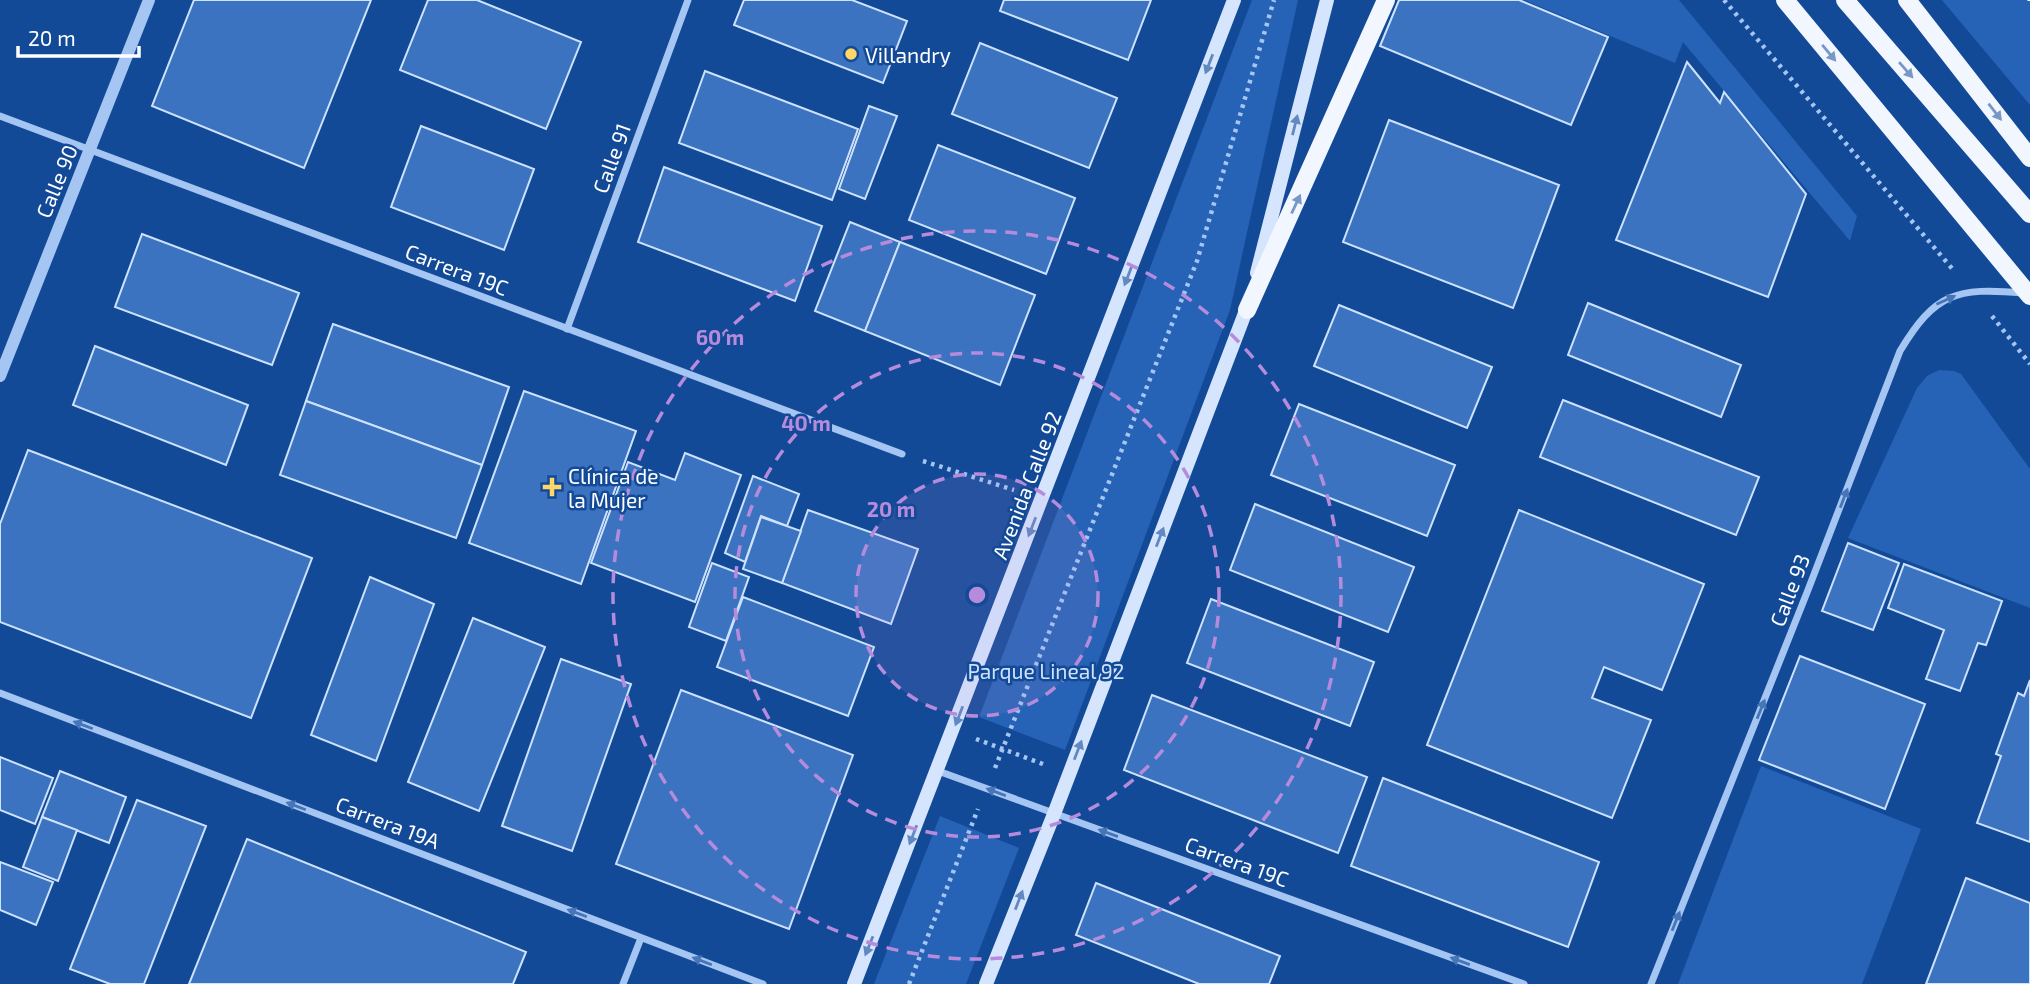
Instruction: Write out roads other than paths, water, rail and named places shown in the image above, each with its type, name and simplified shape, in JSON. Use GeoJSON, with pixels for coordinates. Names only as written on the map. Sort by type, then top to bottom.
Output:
{"type":"FeatureCollection","features":[{"type":"Feature","properties":{"kind":"main road","name":"Avenida Calle 92"},"geometry":{"type":"LineString","coordinates":[[854,984],[1234,0]]}},
{"type":"Feature","properties":{"kind":"main road"},"geometry":{"type":"LineString","coordinates":[[1247,310],[1327,0]]}},
{"type":"Feature","properties":{"kind":"main road"},"geometry":{"type":"LineString","coordinates":[[986,984],[1247,310],[1386,0]]}},
{"type":"Feature","properties":{"kind":"main road"},"geometry":{"type":"LineString","coordinates":[[1786,0],[2029,295]]}},
{"type":"Feature","properties":{"kind":"main road"},"geometry":{"type":"LineString","coordinates":[[1845,0],[2030,214]]}},
{"type":"Feature","properties":{"kind":"main road"},"geometry":{"type":"LineString","coordinates":[[1907,0],[2030,158]]}},
{"type":"Feature","properties":{"kind":"street","name":"Calle 90"},"geometry":{"type":"LineString","coordinates":[[0,376],[149,0]]}},
{"type":"Feature","properties":{"kind":"street","name":"Calle 91"},"geometry":{"type":"LineString","coordinates":[[567,329],[688,0]]}},
{"type":"Feature","properties":{"kind":"street","name":"Carrera 19C"},"geometry":{"type":"LineString","coordinates":[[0,116],[902,454]]}},
{"type":"Feature","properties":{"kind":"street","name":"Calle 93"},"geometry":{"type":"LineString","coordinates":[[1651,984],[1900,351],[1917,323],[1934,305],[1952,296],[1972,292],[2029,295]]}},
{"type":"Feature","properties":{"kind":"street","name":"Carrera 19A"},"geometry":{"type":"LineString","coordinates":[[0,693],[763,984]]}},
{"type":"Feature","properties":{"kind":"street","name":"Carrera 19C"},"geometry":{"type":"LineString","coordinates":[[938,771],[1524,984]]}},
{"type":"Feature","properties":{"kind":"street"},"geometry":{"type":"LineString","coordinates":[[623,984],[640,937]]}},
{"type":"Feature","properties":{"kind":"place","name":"Villandry"},"geometry":{"type":"Point","coordinates":[851,54]}},
{"type":"Feature","properties":{"kind":"place","name":"Clínica de la Mujer"},"geometry":{"type":"Point","coordinates":[552,487]}},
{"type":"Feature","properties":{"kind":"park label","name":"Parque Lineal 92"},"geometry":{"type":"Point","coordinates":[1046,670]}}]}
